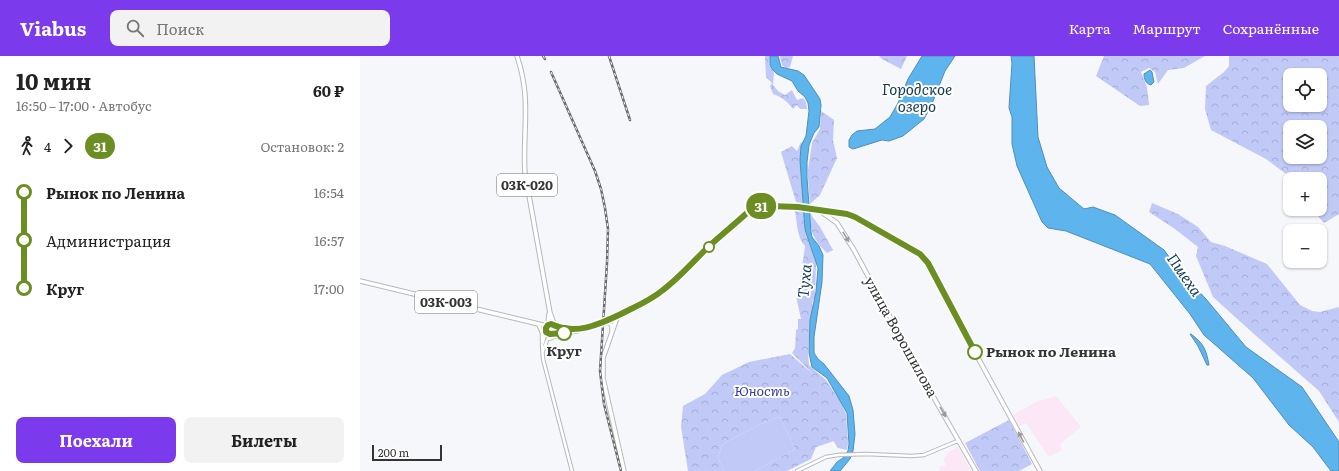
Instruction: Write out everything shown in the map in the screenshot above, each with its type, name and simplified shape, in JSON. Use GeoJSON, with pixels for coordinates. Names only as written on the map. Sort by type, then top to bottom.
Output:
{"type":"FeatureCollection","features":[{"type":"Feature","properties":{"kind":"main road","name":"03К-020"},"geometry":{"type":"LineString","coordinates":[[517,56],[525,95],[523,153],[525,173],[550,313]]}},
{"type":"Feature","properties":{"kind":"main road"},"geometry":{"type":"LineString","coordinates":[[605,322],[646,302],[668,287],[709,247],[755,207],[798,207],[838,212],[855,217],[920,254],[928,263],[943,294],[1040,471]]}},
{"type":"Feature","properties":{"kind":"main road","name":"улица Ворошилова"},"geometry":{"type":"LineString","coordinates":[[819,210],[841,228],[930,391],[976,471]]}},
{"type":"Feature","properties":{"kind":"main road"},"geometry":{"type":"LineString","coordinates":[[833,220],[833,215],[838,212]]}},
{"type":"Feature","properties":{"kind":"main road","name":"03К-003"},"geometry":{"type":"LineString","coordinates":[[360,281],[539,325],[547,326],[551,324],[562,328],[574,329],[591,327]]}},
{"type":"Feature","properties":{"kind":"main road"},"geometry":{"type":"LineString","coordinates":[[539,325],[546,321],[550,313]]}},
{"type":"Feature","properties":{"kind":"main road"},"geometry":{"type":"LineString","coordinates":[[546,331],[550,313]]}},
{"type":"Feature","properties":{"kind":"main road"},"geometry":{"type":"LineString","coordinates":[[550,313],[556,330],[553,334]]}},
{"type":"Feature","properties":{"kind":"main road"},"geometry":{"type":"LineString","coordinates":[[550,313],[555,322],[562,328]]}},
{"type":"Feature","properties":{"kind":"main road"},"geometry":{"type":"LineString","coordinates":[[618,315],[603,358],[603,378],[624,471]]}},
{"type":"Feature","properties":{"kind":"main road"},"geometry":{"type":"LineString","coordinates":[[605,322],[610,323],[612,326],[612,332]]}},
{"type":"Feature","properties":{"kind":"main road","name":"03К-003"},"geometry":{"type":"LineString","coordinates":[[539,325],[548,334],[553,334],[591,327],[605,322]]}},
{"type":"Feature","properties":{"kind":"street"},"geometry":{"type":"LineString","coordinates":[[539,325],[542,334],[543,355],[572,471]]}},
{"type":"Feature","properties":{"kind":"street"},"geometry":{"type":"LineString","coordinates":[[542,345],[546,331]]}},
{"type":"Feature","properties":{"kind":"street"},"geometry":{"type":"LineString","coordinates":[[547,340],[564,333]]}},
{"type":"Feature","properties":{"kind":"street"},"geometry":{"type":"LineString","coordinates":[[543,355],[547,340],[553,334]]}},
{"type":"Feature","properties":{"kind":"street"},"geometry":{"type":"LineString","coordinates":[[797,471],[826,457],[838,455],[924,455],[959,441]]}},
{"type":"Feature","properties":{"kind":"shaded area"},"geometry":{"type":"Polygon","coordinates":[[[1056,396],[1081,427],[1060,444],[1062,450],[1049,457],[1026,423],[1019,426],[1013,415],[1036,402],[1056,396]]]}},
{"type":"Feature","properties":{"kind":"shaded area"},"geometry":{"type":"Polygon","coordinates":[[[958,447],[971,471],[939,471],[940,467],[946,465],[943,458],[947,455],[946,453],[958,447]]]}},
{"type":"Feature","properties":{"kind":"green space"},"geometry":{"type":"Polygon","coordinates":[[[765,56],[770,56],[769,64],[774,72],[773,85],[778,91],[785,95],[792,90],[797,100],[803,98],[806,102],[807,109],[800,109],[797,105],[793,109],[784,100],[773,94],[770,86],[772,83],[766,77],[765,56]]]}},
{"type":"Feature","properties":{"kind":"green space"},"geometry":{"type":"Polygon","coordinates":[[[780,56],[793,56],[790,67],[786,68],[782,65],[780,56]]]}},
{"type":"Feature","properties":{"kind":"green space"},"geometry":{"type":"Polygon","coordinates":[[[879,56],[907,56],[901,69],[879,56]]]}},
{"type":"Feature","properties":{"kind":"green space"},"geometry":{"type":"Polygon","coordinates":[[[1104,56],[1205,56],[1184,68],[1168,70],[1158,84],[1155,72],[1149,68],[1141,72],[1147,87],[1149,105],[1140,106],[1096,76],[1104,56]]]}},
{"type":"Feature","properties":{"kind":"green space"},"geometry":{"type":"Polygon","coordinates":[[[1229,56],[1339,56],[1339,214],[1324,223],[1318,216],[1327,216],[1327,172],[1284,172],[1266,159],[1211,130],[1205,109],[1206,86],[1224,72],[1229,66],[1229,56]]]}},
{"type":"Feature","properties":{"kind":"green space"},"geometry":{"type":"Polygon","coordinates":[[[821,111],[834,120],[833,140],[837,158],[820,195],[810,204],[808,170],[812,143],[820,129],[821,111]]]}},
{"type":"Feature","properties":{"kind":"green space"},"geometry":{"type":"Polygon","coordinates":[[[801,142],[800,161],[803,205],[796,202],[781,152],[792,146],[797,151],[801,142]]]}},
{"type":"Feature","properties":{"kind":"green space"},"geometry":{"type":"Polygon","coordinates":[[[1152,203],[1178,214],[1198,227],[1211,242],[1225,246],[1267,264],[1300,305],[1312,311],[1320,312],[1339,307],[1339,422],[1319,391],[1213,297],[1196,256],[1198,247],[1175,229],[1149,212],[1152,203]]]}},
{"type":"Feature","properties":{"kind":"green space","name":"Юность"},"geometry":{"type":"Polygon","coordinates":[[[800,209],[804,210],[804,229],[816,263],[815,296],[812,303],[813,307],[810,319],[808,355],[809,365],[826,380],[840,401],[846,414],[847,450],[838,448],[834,441],[816,447],[811,459],[787,471],[755,471],[795,449],[780,417],[765,422],[726,442],[721,447],[718,458],[724,471],[688,471],[681,427],[683,406],[705,394],[722,375],[749,362],[790,354],[813,374],[792,353],[795,348],[798,319],[801,319],[796,296],[802,289],[800,282],[805,246],[800,239],[795,211],[800,209]]]}},
{"type":"Feature","properties":{"kind":"green space"},"geometry":{"type":"Polygon","coordinates":[[[810,210],[812,216],[833,250],[827,253],[818,243],[811,229],[810,210]]]}},
{"type":"Feature","properties":{"kind":"green space"},"geometry":{"type":"Polygon","coordinates":[[[780,417],[795,449],[755,471],[724,471],[718,458],[721,447],[726,442],[765,422],[780,417]]]}},
{"type":"Feature","properties":{"kind":"green space"},"geometry":{"type":"Polygon","coordinates":[[[1009,420],[1032,464],[1019,471],[980,471],[965,443],[1009,420]]]}},
{"type":"Feature","properties":{"kind":"water"},"geometry":{"type":"Polygon","coordinates":[[[770,56],[778,56],[781,67],[798,71],[804,75],[820,99],[821,105],[819,127],[814,133],[809,145],[807,162],[811,232],[812,237],[819,246],[823,255],[822,282],[814,337],[814,353],[849,396],[853,410],[855,434],[853,451],[850,459],[840,471],[830,471],[848,451],[847,413],[827,378],[812,367],[809,353],[810,320],[816,292],[818,268],[805,230],[800,160],[801,146],[806,136],[809,111],[808,103],[792,81],[777,74],[773,70],[770,65],[770,56]]]}},
{"type":"Feature","properties":{"kind":"water","name":"Городское озеро"},"geometry":{"type":"Polygon","coordinates":[[[922,56],[955,56],[945,71],[931,106],[924,119],[903,136],[889,141],[882,140],[853,149],[849,147],[849,140],[857,131],[875,129],[890,117],[898,103],[908,79],[922,56]]]}},
{"type":"Feature","properties":{"kind":"water"},"geometry":{"type":"Polygon","coordinates":[[[1011,56],[1034,56],[1038,137],[1047,167],[1059,188],[1084,209],[1093,207],[1115,215],[1164,250],[1178,269],[1206,299],[1246,347],[1302,387],[1339,442],[1339,471],[1331,471],[1313,447],[1289,425],[1253,378],[1204,335],[1190,314],[1150,264],[1066,231],[1048,228],[1042,222],[1017,166],[1012,144],[1012,117],[1009,108],[1012,63],[1011,56]]]}},
{"type":"Feature","properties":{"kind":"water"},"geometry":{"type":"Polygon","coordinates":[[[1150,70],[1152,72],[1154,82],[1151,85],[1147,82],[1144,76],[1144,74],[1150,70]]]}},
{"type":"Feature","properties":{"kind":"water"},"geometry":{"type":"Polygon","coordinates":[[[1190,334],[1204,347],[1209,365],[1207,365],[1198,346],[1190,334]]]}},
{"type":"Feature","properties":{"kind":"railway"},"geometry":{"type":"LineString","coordinates":[[609,56],[630,120]]}},
{"type":"Feature","properties":{"kind":"railway"},"geometry":{"type":"LineString","coordinates":[[551,72],[595,171],[605,208],[608,229],[607,263],[600,371],[604,404],[621,471]]}},
{"type":"Feature","properties":{"kind":"bus line","name":"31"},"geometry":{"type":"LineString","coordinates":[[564,333],[548,334],[546,332],[546,328],[550,324],[555,327],[567,329],[582,329],[591,327],[605,322],[646,302],[668,287],[709,247],[755,207],[798,207],[838,212],[855,217],[920,254],[928,263],[943,294],[975,352]]}},
{"type":"Feature","properties":{"kind":"place","name":"Круг"},"geometry":{"type":"Point","coordinates":[564,333]}},
{"type":"Feature","properties":{"kind":"place","name":"Рынок по Ленина"},"geometry":{"type":"Point","coordinates":[975,352]}},
{"type":"Feature","properties":{"kind":"water label","name":"Пшеха"},"geometry":{"type":"Point","coordinates":[1184,275]}},
{"type":"Feature","properties":{"kind":"water label","name":"Туха"},"geometry":{"type":"Point","coordinates":[805,281]}}]}
